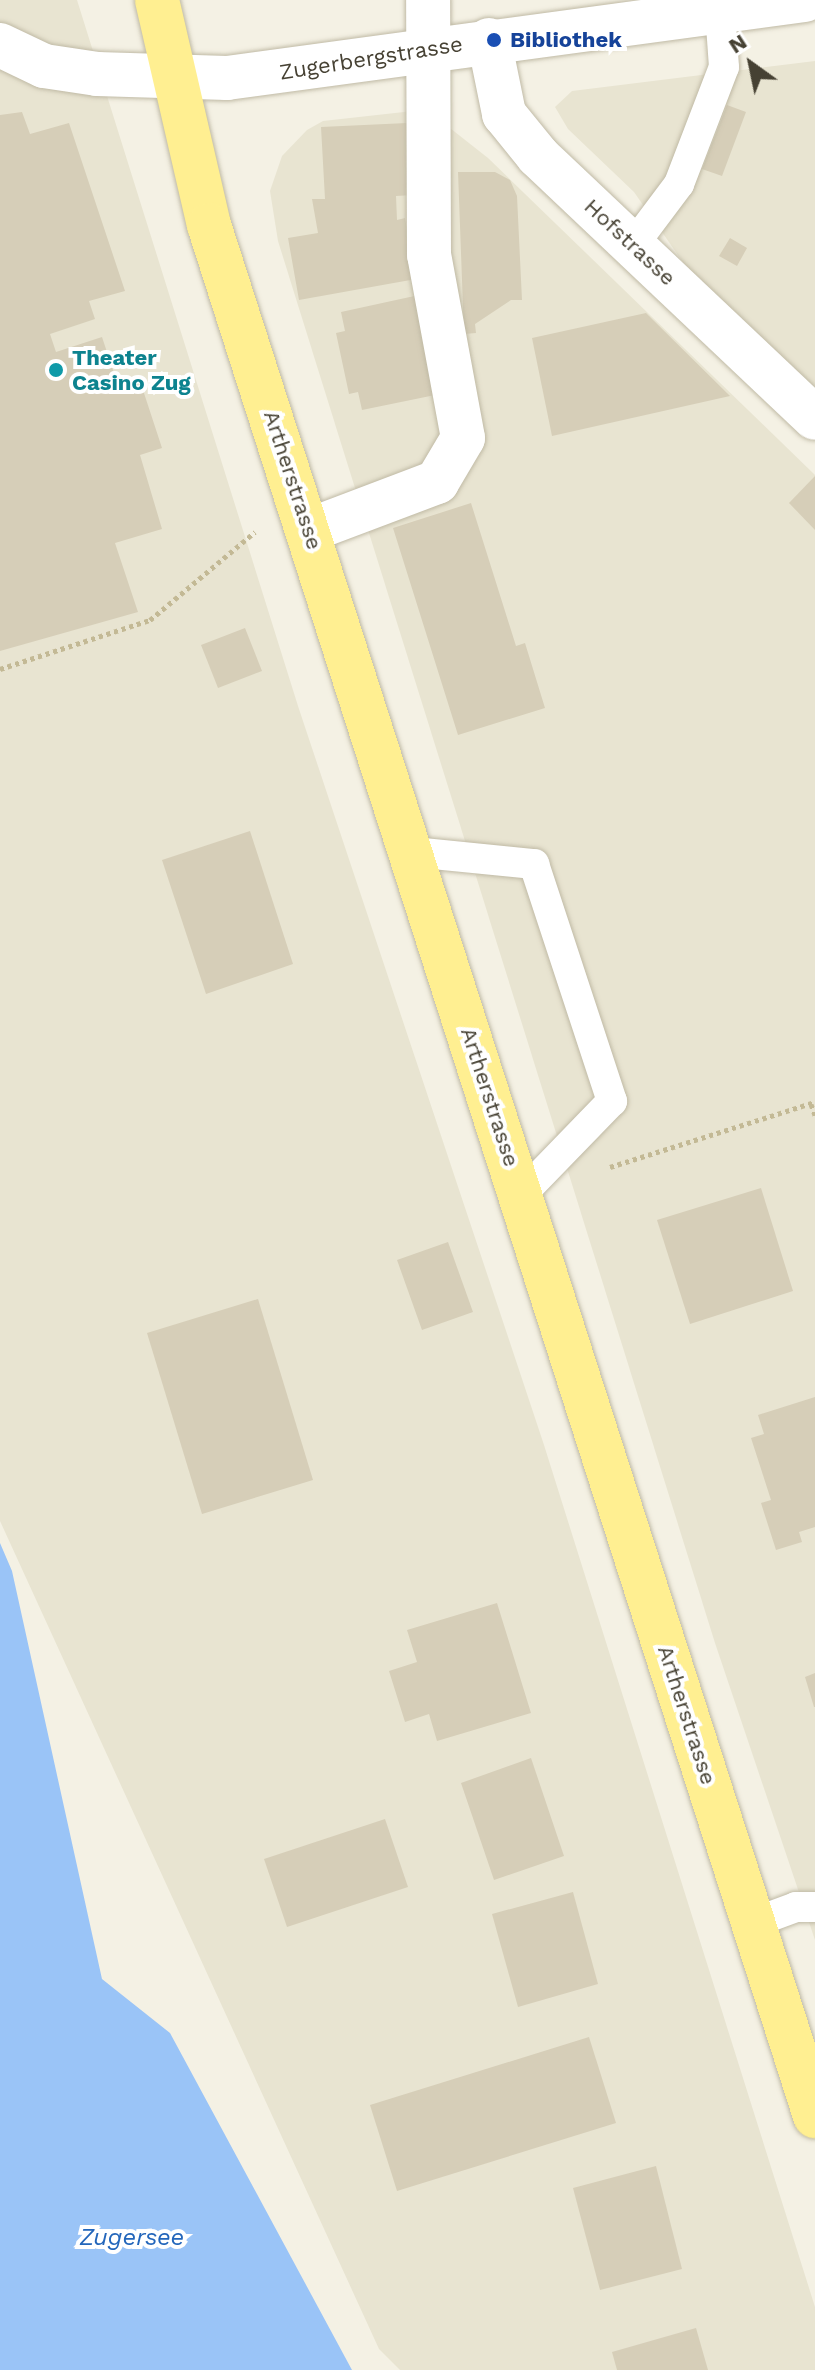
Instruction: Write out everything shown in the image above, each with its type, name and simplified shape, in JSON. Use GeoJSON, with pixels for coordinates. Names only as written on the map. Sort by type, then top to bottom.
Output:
{"type":"FeatureCollection","features":[{"type":"Feature","properties":{"kind":"main road","name":"Artherstrasse"},"geometry":{"type":"LineString","coordinates":[[157,0],[209,225],[310,530],[815,2116]]}},
{"type":"Feature","properties":{"kind":"street"},"geometry":{"type":"LineString","coordinates":[[310,530],[437,482],[463,438],[429,255],[428,0]]}},
{"type":"Feature","properties":{"kind":"street","name":"Zugerbergstrasse"},"geometry":{"type":"LineString","coordinates":[[0,45],[44,66],[174,77],[276,74],[489,40],[805,0]]}},
{"type":"Feature","properties":{"kind":"street","name":"Hofstrasse"},"geometry":{"type":"LineString","coordinates":[[489,40],[504,114],[538,156],[815,418]]}},
{"type":"Feature","properties":{"kind":"lane"},"geometry":{"type":"LineString","coordinates":[[634,244],[679,184],[724,67],[720,11]]}},
{"type":"Feature","properties":{"kind":"lane"},"geometry":{"type":"LineString","coordinates":[[413,852],[534,864],[612,1101],[521,1195]]}},
{"type":"Feature","properties":{"kind":"lane"},"geometry":{"type":"LineString","coordinates":[[753,1923],[796,1907],[815,1907]]}},
{"type":"Feature","properties":{"kind":"path"},"geometry":{"type":"LineString","coordinates":[[0,669],[150,620],[261,527],[310,530]]}},
{"type":"Feature","properties":{"kind":"path"},"geometry":{"type":"LineString","coordinates":[[675,1147],[813,1103],[815,1115]]}},
{"type":"Feature","properties":{"kind":"shaded area"},"geometry":{"type":"Polygon","coordinates":[[[0,0],[77,0],[298,706],[544,1445],[815,2307],[815,2370],[400,2370],[379,2349],[0,1521],[0,0]]]}},
{"type":"Feature","properties":{"kind":"shaded area"},"geometry":{"type":"Polygon","coordinates":[[[815,61],[815,394],[687,268],[634,192],[568,129],[555,107],[572,91],[815,61]]]}},
{"type":"Feature","properties":{"kind":"shaded area"},"geometry":{"type":"Polygon","coordinates":[[[413,111],[441,121],[488,158],[815,475],[815,1940],[715,1643],[278,241],[270,191],[282,156],[307,130],[323,121],[413,111]]]}},
{"type":"Feature","properties":{"kind":"water","name":"Zugersee"},"geometry":{"type":"Polygon","coordinates":[[[0,1543],[12,1571],[102,1979],[170,2033],[352,2370],[0,2370],[0,1543]]]}},
{"type":"Feature","properties":{"kind":"building"},"geometry":{"type":"Polygon","coordinates":[[[727,105],[746,112],[722,176],[702,169],[727,105]]]}},
{"type":"Feature","properties":{"kind":"building","name":"Theater Casino Zug"},"geometry":{"type":"Polygon","coordinates":[[[22,112],[30,134],[69,123],[125,291],[89,301],[95,319],[50,334],[56,352],[102,337],[121,394],[142,387],[162,448],[140,455],[162,529],[115,543],[138,612],[0,651],[0,115],[22,112]]]}},
{"type":"Feature","properties":{"kind":"building"},"geometry":{"type":"Polygon","coordinates":[[[407,123],[413,195],[396,196],[397,220],[405,218],[416,279],[299,300],[288,238],[318,233],[312,199],[325,199],[321,127],[407,123]]]}},
{"type":"Feature","properties":{"kind":"building"},"geometry":{"type":"Polygon","coordinates":[[[458,172],[495,172],[510,180],[517,196],[522,300],[511,300],[475,324],[476,333],[464,334],[458,172]]]}},
{"type":"Feature","properties":{"kind":"building"},"geometry":{"type":"Polygon","coordinates":[[[730,238],[747,248],[737,266],[719,256],[730,238]]]}},
{"type":"Feature","properties":{"kind":"building"},"geometry":{"type":"Polygon","coordinates":[[[419,295],[440,394],[362,410],[358,392],[349,394],[336,333],[345,331],[341,312],[419,295]]]}},
{"type":"Feature","properties":{"kind":"building"},"geometry":{"type":"Polygon","coordinates":[[[646,313],[730,396],[552,436],[532,338],[646,313]]]}},
{"type":"Feature","properties":{"kind":"building"},"geometry":{"type":"Polygon","coordinates":[[[815,476],[815,530],[789,503],[815,476]]]}},
{"type":"Feature","properties":{"kind":"building"},"geometry":{"type":"Polygon","coordinates":[[[471,503],[516,646],[525,643],[545,708],[458,735],[393,528],[471,503]]]}},
{"type":"Feature","properties":{"kind":"building"},"geometry":{"type":"Polygon","coordinates":[[[245,628],[262,671],[218,688],[201,645],[245,628]]]}},
{"type":"Feature","properties":{"kind":"building"},"geometry":{"type":"Polygon","coordinates":[[[250,831],[293,964],[206,994],[162,860],[250,831]]]}},
{"type":"Feature","properties":{"kind":"building"},"geometry":{"type":"Polygon","coordinates":[[[761,1188],[793,1291],[690,1324],[657,1220],[761,1188]]]}},
{"type":"Feature","properties":{"kind":"building"},"geometry":{"type":"Polygon","coordinates":[[[448,1242],[473,1312],[422,1330],[397,1260],[448,1242]]]}},
{"type":"Feature","properties":{"kind":"building"},"geometry":{"type":"Polygon","coordinates":[[[258,1299],[313,1480],[202,1514],[147,1333],[258,1299]]]}},
{"type":"Feature","properties":{"kind":"building"},"geometry":{"type":"Polygon","coordinates":[[[815,1397],[815,1527],[799,1532],[802,1542],[776,1550],[761,1503],[771,1500],[751,1438],[764,1434],[758,1415],[815,1397]]]}},
{"type":"Feature","properties":{"kind":"building"},"geometry":{"type":"Polygon","coordinates":[[[497,1603],[531,1713],[437,1741],[429,1714],[405,1722],[389,1671],[417,1662],[407,1630],[497,1603]]]}},
{"type":"Feature","properties":{"kind":"building"},"geometry":{"type":"Polygon","coordinates":[[[815,1673],[815,1707],[814,1707],[805,1677],[815,1673]]]}},
{"type":"Feature","properties":{"kind":"building"},"geometry":{"type":"Polygon","coordinates":[[[531,1758],[564,1856],[494,1880],[461,1783],[531,1758]]]}},
{"type":"Feature","properties":{"kind":"building"},"geometry":{"type":"Polygon","coordinates":[[[385,1819],[408,1887],[287,1927],[264,1859],[385,1819]]]}},
{"type":"Feature","properties":{"kind":"building"},"geometry":{"type":"Polygon","coordinates":[[[573,1892],[598,1984],[518,2007],[492,1914],[573,1892]]]}},
{"type":"Feature","properties":{"kind":"building"},"geometry":{"type":"Polygon","coordinates":[[[589,2037],[616,2123],[397,2191],[370,2105],[589,2037]]]}},
{"type":"Feature","properties":{"kind":"building"},"geometry":{"type":"Polygon","coordinates":[[[656,2166],[682,2269],[600,2290],[573,2188],[656,2166]]]}},
{"type":"Feature","properties":{"kind":"building"},"geometry":{"type":"Polygon","coordinates":[[[696,2328],[708,2370],[617,2370],[612,2352],[696,2328]]]}},
{"type":"Feature","properties":{"kind":"place","name":"Bibliothek"},"geometry":{"type":"Point","coordinates":[494,40]}},
{"type":"Feature","properties":{"kind":"place","name":"Theater Casino Zug"},"geometry":{"type":"Point","coordinates":[56,370]}}]}
